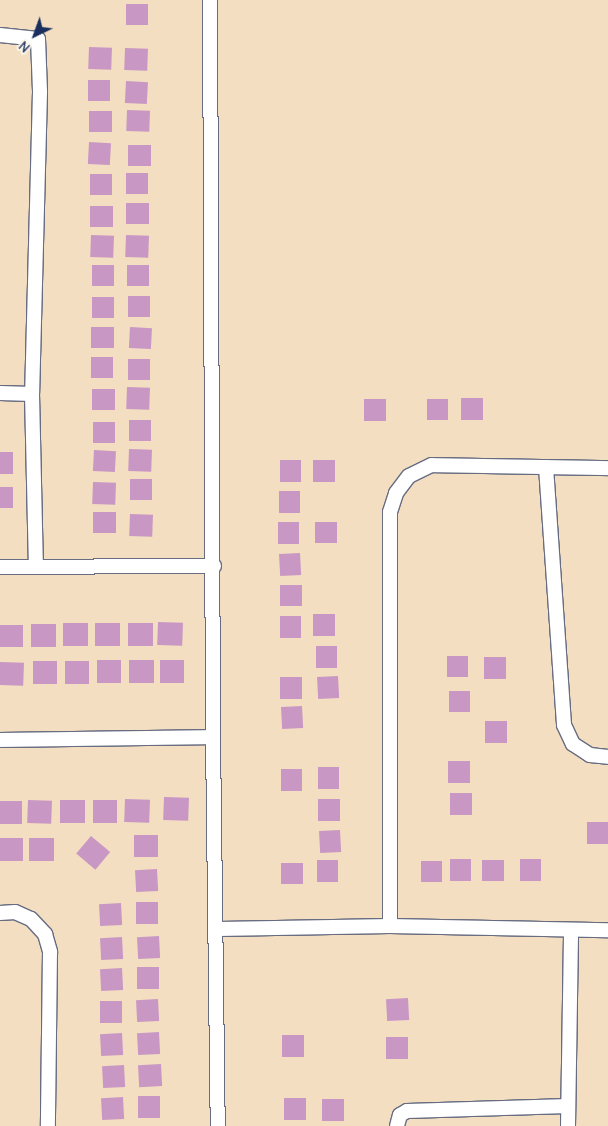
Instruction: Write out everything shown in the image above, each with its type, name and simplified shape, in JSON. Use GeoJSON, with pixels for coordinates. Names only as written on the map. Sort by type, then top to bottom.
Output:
{"type":"FeatureCollection","features":[{"type":"Feature","properties":{"kind":"street"},"geometry":{"type":"LineString","coordinates":[[210,0],[214,566],[213,737],[218,929],[218,1126]]}},
{"type":"Feature","properties":{"kind":"street"},"geometry":{"type":"LineString","coordinates":[[0,35],[38,39],[40,92],[32,394],[36,566]]}},
{"type":"Feature","properties":{"kind":"street"},"geometry":{"type":"LineString","coordinates":[[0,393],[32,394]]}},
{"type":"Feature","properties":{"kind":"street"},"geometry":{"type":"LineString","coordinates":[[390,926],[390,512],[396,493],[409,476],[432,465],[608,468]]}},
{"type":"Feature","properties":{"kind":"street"},"geometry":{"type":"LineString","coordinates":[[546,467],[564,725],[573,744],[590,756],[608,756]]}},
{"type":"Feature","properties":{"kind":"street"},"geometry":{"type":"LineString","coordinates":[[0,567],[214,566]]}},
{"type":"Feature","properties":{"kind":"street"},"geometry":{"type":"LineString","coordinates":[[0,740],[213,737]]}},
{"type":"Feature","properties":{"kind":"street"},"geometry":{"type":"LineString","coordinates":[[0,913],[15,912],[31,919],[45,934],[50,952],[48,1126]]}},
{"type":"Feature","properties":{"kind":"street"},"geometry":{"type":"LineString","coordinates":[[218,929],[390,926],[608,930]]}},
{"type":"Feature","properties":{"kind":"street"},"geometry":{"type":"LineString","coordinates":[[568,1126],[571,930]]}},
{"type":"Feature","properties":{"kind":"street"},"geometry":{"type":"LineString","coordinates":[[396,1126],[400,1115],[406,1111],[568,1106]]}},
{"type":"Feature","properties":{"kind":"building"},"geometry":{"type":"Polygon","coordinates":[[[126,4],[148,4],[148,25],[126,25],[126,4]]]}},
{"type":"Feature","properties":{"kind":"building"},"geometry":{"type":"Polygon","coordinates":[[[89,47],[112,48],[111,70],[88,69],[89,47]]]}},
{"type":"Feature","properties":{"kind":"building"},"geometry":{"type":"Polygon","coordinates":[[[125,48],[148,49],[147,71],[124,70],[125,48]]]}},
{"type":"Feature","properties":{"kind":"building"},"geometry":{"type":"Polygon","coordinates":[[[88,80],[110,80],[110,101],[88,101],[88,80]]]}},
{"type":"Feature","properties":{"kind":"building"},"geometry":{"type":"Polygon","coordinates":[[[126,81],[148,82],[147,104],[125,103],[126,81]]]}},
{"type":"Feature","properties":{"kind":"building"},"geometry":{"type":"Polygon","coordinates":[[[127,110],[150,111],[149,132],[126,131],[127,110]]]}},
{"type":"Feature","properties":{"kind":"building"},"geometry":{"type":"Polygon","coordinates":[[[89,111],[112,111],[112,132],[89,132],[89,111]]]}},
{"type":"Feature","properties":{"kind":"building"},"geometry":{"type":"Polygon","coordinates":[[[89,142],[111,143],[110,165],[88,164],[89,142]]]}},
{"type":"Feature","properties":{"kind":"building"},"geometry":{"type":"Polygon","coordinates":[[[128,145],[151,145],[151,166],[128,166],[128,145]]]}},
{"type":"Feature","properties":{"kind":"building"},"geometry":{"type":"Polygon","coordinates":[[[126,173],[148,173],[148,194],[126,194],[126,173]]]}},
{"type":"Feature","properties":{"kind":"building"},"geometry":{"type":"Polygon","coordinates":[[[90,174],[112,174],[112,195],[90,195],[90,174]]]}},
{"type":"Feature","properties":{"kind":"building"},"geometry":{"type":"Polygon","coordinates":[[[126,203],[149,203],[149,224],[126,224],[126,203]]]}},
{"type":"Feature","properties":{"kind":"building"},"geometry":{"type":"Polygon","coordinates":[[[90,206],[113,206],[113,227],[90,227],[90,206]]]}},
{"type":"Feature","properties":{"kind":"building"},"geometry":{"type":"Polygon","coordinates":[[[91,235],[114,236],[113,258],[90,257],[91,235]]]}},
{"type":"Feature","properties":{"kind":"building"},"geometry":{"type":"Polygon","coordinates":[[[126,235],[149,236],[148,258],[125,257],[126,235]]]}},
{"type":"Feature","properties":{"kind":"building"},"geometry":{"type":"Polygon","coordinates":[[[92,265],[114,265],[114,286],[92,286],[92,265]]]}},
{"type":"Feature","properties":{"kind":"building"},"geometry":{"type":"Polygon","coordinates":[[[127,265],[149,265],[149,286],[127,286],[127,265]]]}},
{"type":"Feature","properties":{"kind":"building"},"geometry":{"type":"Polygon","coordinates":[[[128,296],[150,296],[150,317],[128,317],[128,296]]]}},
{"type":"Feature","properties":{"kind":"building"},"geometry":{"type":"Polygon","coordinates":[[[92,297],[114,297],[114,318],[92,318],[92,297]]]}},
{"type":"Feature","properties":{"kind":"building"},"geometry":{"type":"Polygon","coordinates":[[[91,327],[114,327],[114,348],[91,348],[91,327]]]}},
{"type":"Feature","properties":{"kind":"building"},"geometry":{"type":"Polygon","coordinates":[[[130,327],[152,328],[151,349],[129,348],[130,327]]]}},
{"type":"Feature","properties":{"kind":"building"},"geometry":{"type":"Polygon","coordinates":[[[91,357],[113,357],[113,378],[91,378],[91,357]]]}},
{"type":"Feature","properties":{"kind":"building"},"geometry":{"type":"Polygon","coordinates":[[[128,359],[150,359],[150,380],[128,380],[128,359]]]}},
{"type":"Feature","properties":{"kind":"building"},"geometry":{"type":"Polygon","coordinates":[[[127,387],[150,388],[149,410],[126,409],[127,387]]]}},
{"type":"Feature","properties":{"kind":"building"},"geometry":{"type":"Polygon","coordinates":[[[92,389],[115,389],[115,410],[92,410],[92,389]]]}},
{"type":"Feature","properties":{"kind":"building"},"geometry":{"type":"Polygon","coordinates":[[[461,398],[483,398],[483,420],[461,420],[461,398]]]}},
{"type":"Feature","properties":{"kind":"building"},"geometry":{"type":"Polygon","coordinates":[[[364,399],[386,399],[386,421],[364,421],[364,399]]]}},
{"type":"Feature","properties":{"kind":"building"},"geometry":{"type":"Polygon","coordinates":[[[427,399],[448,399],[448,420],[427,420],[427,399]]]}},
{"type":"Feature","properties":{"kind":"building"},"geometry":{"type":"Polygon","coordinates":[[[129,420],[151,420],[151,441],[129,441],[129,420]]]}},
{"type":"Feature","properties":{"kind":"building"},"geometry":{"type":"Polygon","coordinates":[[[93,422],[115,422],[115,443],[93,443],[93,422]]]}},
{"type":"Feature","properties":{"kind":"building"},"geometry":{"type":"Polygon","coordinates":[[[129,449],[152,450],[151,472],[128,471],[129,449]]]}},
{"type":"Feature","properties":{"kind":"building"},"geometry":{"type":"Polygon","coordinates":[[[94,450],[116,451],[115,472],[93,471],[94,450]]]}},
{"type":"Feature","properties":{"kind":"building"},"geometry":{"type":"Polygon","coordinates":[[[0,452],[13,452],[13,474],[0,474],[0,452]]]}},
{"type":"Feature","properties":{"kind":"building"},"geometry":{"type":"Polygon","coordinates":[[[280,460],[301,460],[301,482],[280,482],[280,460]]]}},
{"type":"Feature","properties":{"kind":"building"},"geometry":{"type":"Polygon","coordinates":[[[313,460],[335,460],[335,482],[313,482],[313,460]]]}},
{"type":"Feature","properties":{"kind":"building"},"geometry":{"type":"Polygon","coordinates":[[[130,479],[152,479],[152,500],[130,500],[130,479]]]}},
{"type":"Feature","properties":{"kind":"building"},"geometry":{"type":"Polygon","coordinates":[[[93,482],[116,483],[115,505],[92,504],[93,482]]]}},
{"type":"Feature","properties":{"kind":"building"},"geometry":{"type":"Polygon","coordinates":[[[0,487],[13,487],[13,508],[0,508],[0,487]]]}},
{"type":"Feature","properties":{"kind":"building"},"geometry":{"type":"Polygon","coordinates":[[[279,491],[300,491],[300,513],[279,513],[279,491]]]}},
{"type":"Feature","properties":{"kind":"building"},"geometry":{"type":"Polygon","coordinates":[[[93,512],[116,512],[116,533],[93,533],[93,512]]]}},
{"type":"Feature","properties":{"kind":"building"},"geometry":{"type":"Polygon","coordinates":[[[130,514],[153,515],[152,537],[129,536],[130,514]]]}},
{"type":"Feature","properties":{"kind":"building"},"geometry":{"type":"Polygon","coordinates":[[[278,522],[299,522],[299,544],[278,544],[278,522]]]}},
{"type":"Feature","properties":{"kind":"building"},"geometry":{"type":"Polygon","coordinates":[[[315,522],[337,522],[337,543],[315,543],[315,522]]]}},
{"type":"Feature","properties":{"kind":"building"},"geometry":{"type":"Polygon","coordinates":[[[300,553],[301,575],[280,576],[279,554],[300,553]]]}},
{"type":"Feature","properties":{"kind":"building"},"geometry":{"type":"Polygon","coordinates":[[[280,585],[302,585],[302,606],[280,606],[280,585]]]}},
{"type":"Feature","properties":{"kind":"building"},"geometry":{"type":"Polygon","coordinates":[[[313,614],[335,614],[335,636],[313,636],[313,614]]]}},
{"type":"Feature","properties":{"kind":"building"},"geometry":{"type":"Polygon","coordinates":[[[280,616],[301,616],[301,638],[280,638],[280,616]]]}},
{"type":"Feature","properties":{"kind":"building"},"geometry":{"type":"Polygon","coordinates":[[[158,622],[183,623],[182,646],[157,645],[158,622]]]}},
{"type":"Feature","properties":{"kind":"building"},"geometry":{"type":"Polygon","coordinates":[[[63,623],[88,623],[88,646],[63,646],[63,623]]]}},
{"type":"Feature","properties":{"kind":"building"},"geometry":{"type":"Polygon","coordinates":[[[95,623],[120,623],[120,646],[95,646],[95,623]]]}},
{"type":"Feature","properties":{"kind":"building"},"geometry":{"type":"Polygon","coordinates":[[[128,623],[153,623],[153,646],[128,646],[128,623]]]}},
{"type":"Feature","properties":{"kind":"building"},"geometry":{"type":"Polygon","coordinates":[[[31,624],[56,624],[56,647],[31,647],[31,624]]]}},
{"type":"Feature","properties":{"kind":"building"},"geometry":{"type":"Polygon","coordinates":[[[0,625],[23,625],[23,647],[0,647],[0,625]]]}},
{"type":"Feature","properties":{"kind":"building"},"geometry":{"type":"Polygon","coordinates":[[[316,646],[337,646],[337,668],[316,668],[316,646]]]}},
{"type":"Feature","properties":{"kind":"building"},"geometry":{"type":"Polygon","coordinates":[[[447,656],[468,656],[468,677],[447,677],[447,656]]]}},
{"type":"Feature","properties":{"kind":"building"},"geometry":{"type":"Polygon","coordinates":[[[484,657],[506,657],[506,679],[484,679],[484,657]]]}},
{"type":"Feature","properties":{"kind":"building"},"geometry":{"type":"Polygon","coordinates":[[[97,660],[121,660],[121,683],[97,683],[97,660]]]}},
{"type":"Feature","properties":{"kind":"building"},"geometry":{"type":"Polygon","coordinates":[[[129,660],[154,660],[154,683],[129,683],[129,660]]]}},
{"type":"Feature","properties":{"kind":"building"},"geometry":{"type":"Polygon","coordinates":[[[160,660],[184,660],[184,683],[160,683],[160,660]]]}},
{"type":"Feature","properties":{"kind":"building"},"geometry":{"type":"Polygon","coordinates":[[[33,661],[57,661],[57,684],[33,684],[33,661]]]}},
{"type":"Feature","properties":{"kind":"building"},"geometry":{"type":"Polygon","coordinates":[[[65,661],[89,661],[89,684],[65,684],[65,661]]]}},
{"type":"Feature","properties":{"kind":"building"},"geometry":{"type":"Polygon","coordinates":[[[0,662],[24,663],[23,686],[0,685],[0,662]]]}},
{"type":"Feature","properties":{"kind":"building"},"geometry":{"type":"Polygon","coordinates":[[[338,676],[339,698],[318,699],[317,677],[338,676]]]}},
{"type":"Feature","properties":{"kind":"building"},"geometry":{"type":"Polygon","coordinates":[[[280,677],[302,677],[302,699],[280,699],[280,677]]]}},
{"type":"Feature","properties":{"kind":"building"},"geometry":{"type":"Polygon","coordinates":[[[449,691],[470,691],[470,712],[449,712],[449,691]]]}},
{"type":"Feature","properties":{"kind":"building"},"geometry":{"type":"Polygon","coordinates":[[[302,706],[303,728],[282,729],[281,707],[302,706]]]}},
{"type":"Feature","properties":{"kind":"building"},"geometry":{"type":"Polygon","coordinates":[[[485,721],[507,721],[507,743],[485,743],[485,721]]]}},
{"type":"Feature","properties":{"kind":"building"},"geometry":{"type":"Polygon","coordinates":[[[448,761],[470,761],[470,783],[448,783],[448,761]]]}},
{"type":"Feature","properties":{"kind":"building"},"geometry":{"type":"Polygon","coordinates":[[[318,767],[339,767],[339,789],[318,789],[318,767]]]}},
{"type":"Feature","properties":{"kind":"building"},"geometry":{"type":"Polygon","coordinates":[[[281,769],[302,769],[302,791],[281,791],[281,769]]]}},
{"type":"Feature","properties":{"kind":"building"},"geometry":{"type":"Polygon","coordinates":[[[450,793],[472,793],[472,815],[450,815],[450,793]]]}},
{"type":"Feature","properties":{"kind":"building"},"geometry":{"type":"Polygon","coordinates":[[[164,797],[189,798],[188,821],[163,820],[164,797]]]}},
{"type":"Feature","properties":{"kind":"building"},"geometry":{"type":"Polygon","coordinates":[[[125,799],[150,800],[149,823],[124,822],[125,799]]]}},
{"type":"Feature","properties":{"kind":"building"},"geometry":{"type":"Polygon","coordinates":[[[318,799],[340,799],[340,821],[318,821],[318,799]]]}},
{"type":"Feature","properties":{"kind":"building"},"geometry":{"type":"Polygon","coordinates":[[[28,800],[52,801],[51,824],[27,823],[28,800]]]}},
{"type":"Feature","properties":{"kind":"building"},"geometry":{"type":"Polygon","coordinates":[[[60,800],[85,800],[85,823],[60,823],[60,800]]]}},
{"type":"Feature","properties":{"kind":"building"},"geometry":{"type":"Polygon","coordinates":[[[93,800],[117,800],[117,823],[93,823],[93,800]]]}},
{"type":"Feature","properties":{"kind":"building"},"geometry":{"type":"Polygon","coordinates":[[[0,801],[22,801],[22,824],[0,824],[0,801]]]}},
{"type":"Feature","properties":{"kind":"building"},"geometry":{"type":"Polygon","coordinates":[[[587,822],[608,822],[608,844],[587,844],[587,822]]]}},
{"type":"Feature","properties":{"kind":"building"},"geometry":{"type":"Polygon","coordinates":[[[340,830],[341,852],[320,853],[319,831],[340,830]]]}},
{"type":"Feature","properties":{"kind":"building"},"geometry":{"type":"Polygon","coordinates":[[[134,835],[158,835],[158,857],[134,857],[134,835]]]}},
{"type":"Feature","properties":{"kind":"building"},"geometry":{"type":"Polygon","coordinates":[[[91,836],[110,852],[95,870],[76,854],[91,836]]]}},
{"type":"Feature","properties":{"kind":"building"},"geometry":{"type":"Polygon","coordinates":[[[0,838],[23,838],[23,861],[0,861],[0,838]]]}},
{"type":"Feature","properties":{"kind":"building"},"geometry":{"type":"Polygon","coordinates":[[[29,838],[54,838],[54,861],[29,861],[29,838]]]}},
{"type":"Feature","properties":{"kind":"building"},"geometry":{"type":"Polygon","coordinates":[[[450,859],[471,859],[471,881],[450,881],[450,859]]]}},
{"type":"Feature","properties":{"kind":"building"},"geometry":{"type":"Polygon","coordinates":[[[520,859],[541,859],[541,881],[520,881],[520,859]]]}},
{"type":"Feature","properties":{"kind":"building"},"geometry":{"type":"Polygon","coordinates":[[[317,860],[338,860],[338,882],[317,882],[317,860]]]}},
{"type":"Feature","properties":{"kind":"building"},"geometry":{"type":"Polygon","coordinates":[[[482,860],[504,860],[504,881],[482,881],[482,860]]]}},
{"type":"Feature","properties":{"kind":"building"},"geometry":{"type":"Polygon","coordinates":[[[421,861],[442,861],[442,882],[421,882],[421,861]]]}},
{"type":"Feature","properties":{"kind":"building"},"geometry":{"type":"Polygon","coordinates":[[[281,863],[303,863],[303,884],[281,884],[281,863]]]}},
{"type":"Feature","properties":{"kind":"building"},"geometry":{"type":"Polygon","coordinates":[[[157,869],[158,891],[136,892],[135,870],[157,869]]]}},
{"type":"Feature","properties":{"kind":"building"},"geometry":{"type":"Polygon","coordinates":[[[136,902],[158,902],[158,924],[136,924],[136,902]]]}},
{"type":"Feature","properties":{"kind":"building"},"geometry":{"type":"Polygon","coordinates":[[[121,903],[122,925],[100,926],[99,904],[121,903]]]}},
{"type":"Feature","properties":{"kind":"building"},"geometry":{"type":"Polygon","coordinates":[[[159,936],[160,958],[138,959],[137,937],[159,936]]]}},
{"type":"Feature","properties":{"kind":"building"},"geometry":{"type":"Polygon","coordinates":[[[122,937],[123,959],[101,960],[100,938],[122,937]]]}},
{"type":"Feature","properties":{"kind":"building"},"geometry":{"type":"Polygon","coordinates":[[[137,967],[159,967],[159,989],[137,989],[137,967]]]}},
{"type":"Feature","properties":{"kind":"building"},"geometry":{"type":"Polygon","coordinates":[[[122,968],[123,990],[101,991],[100,969],[122,968]]]}},
{"type":"Feature","properties":{"kind":"building"},"geometry":{"type":"Polygon","coordinates":[[[408,998],[409,1020],[387,1021],[386,999],[408,998]]]}},
{"type":"Feature","properties":{"kind":"building"},"geometry":{"type":"Polygon","coordinates":[[[158,999],[159,1021],[137,1022],[136,1000],[158,999]]]}},
{"type":"Feature","properties":{"kind":"building"},"geometry":{"type":"Polygon","coordinates":[[[100,1001],[122,1001],[122,1023],[100,1023],[100,1001]]]}},
{"type":"Feature","properties":{"kind":"building"},"geometry":{"type":"Polygon","coordinates":[[[159,1032],[160,1054],[138,1055],[137,1033],[159,1032]]]}},
{"type":"Feature","properties":{"kind":"building"},"geometry":{"type":"Polygon","coordinates":[[[122,1033],[123,1055],[101,1056],[100,1034],[122,1033]]]}},
{"type":"Feature","properties":{"kind":"building"},"geometry":{"type":"Polygon","coordinates":[[[282,1035],[304,1035],[304,1057],[282,1057],[282,1035]]]}},
{"type":"Feature","properties":{"kind":"building"},"geometry":{"type":"Polygon","coordinates":[[[386,1037],[408,1037],[408,1059],[386,1059],[386,1037]]]}},
{"type":"Feature","properties":{"kind":"building"},"geometry":{"type":"Polygon","coordinates":[[[161,1064],[162,1086],[139,1087],[138,1065],[161,1064]]]}},
{"type":"Feature","properties":{"kind":"building"},"geometry":{"type":"Polygon","coordinates":[[[124,1065],[125,1087],[103,1088],[102,1066],[124,1065]]]}},
{"type":"Feature","properties":{"kind":"building"},"geometry":{"type":"Polygon","coordinates":[[[138,1096],[160,1096],[160,1118],[138,1118],[138,1096]]]}},
{"type":"Feature","properties":{"kind":"building"},"geometry":{"type":"Polygon","coordinates":[[[123,1097],[124,1119],[102,1120],[101,1098],[123,1097]]]}},
{"type":"Feature","properties":{"kind":"building"},"geometry":{"type":"Polygon","coordinates":[[[284,1098],[306,1098],[306,1120],[284,1120],[284,1098]]]}},
{"type":"Feature","properties":{"kind":"building"},"geometry":{"type":"Polygon","coordinates":[[[322,1099],[344,1099],[344,1121],[322,1121],[322,1099]]]}}]}
